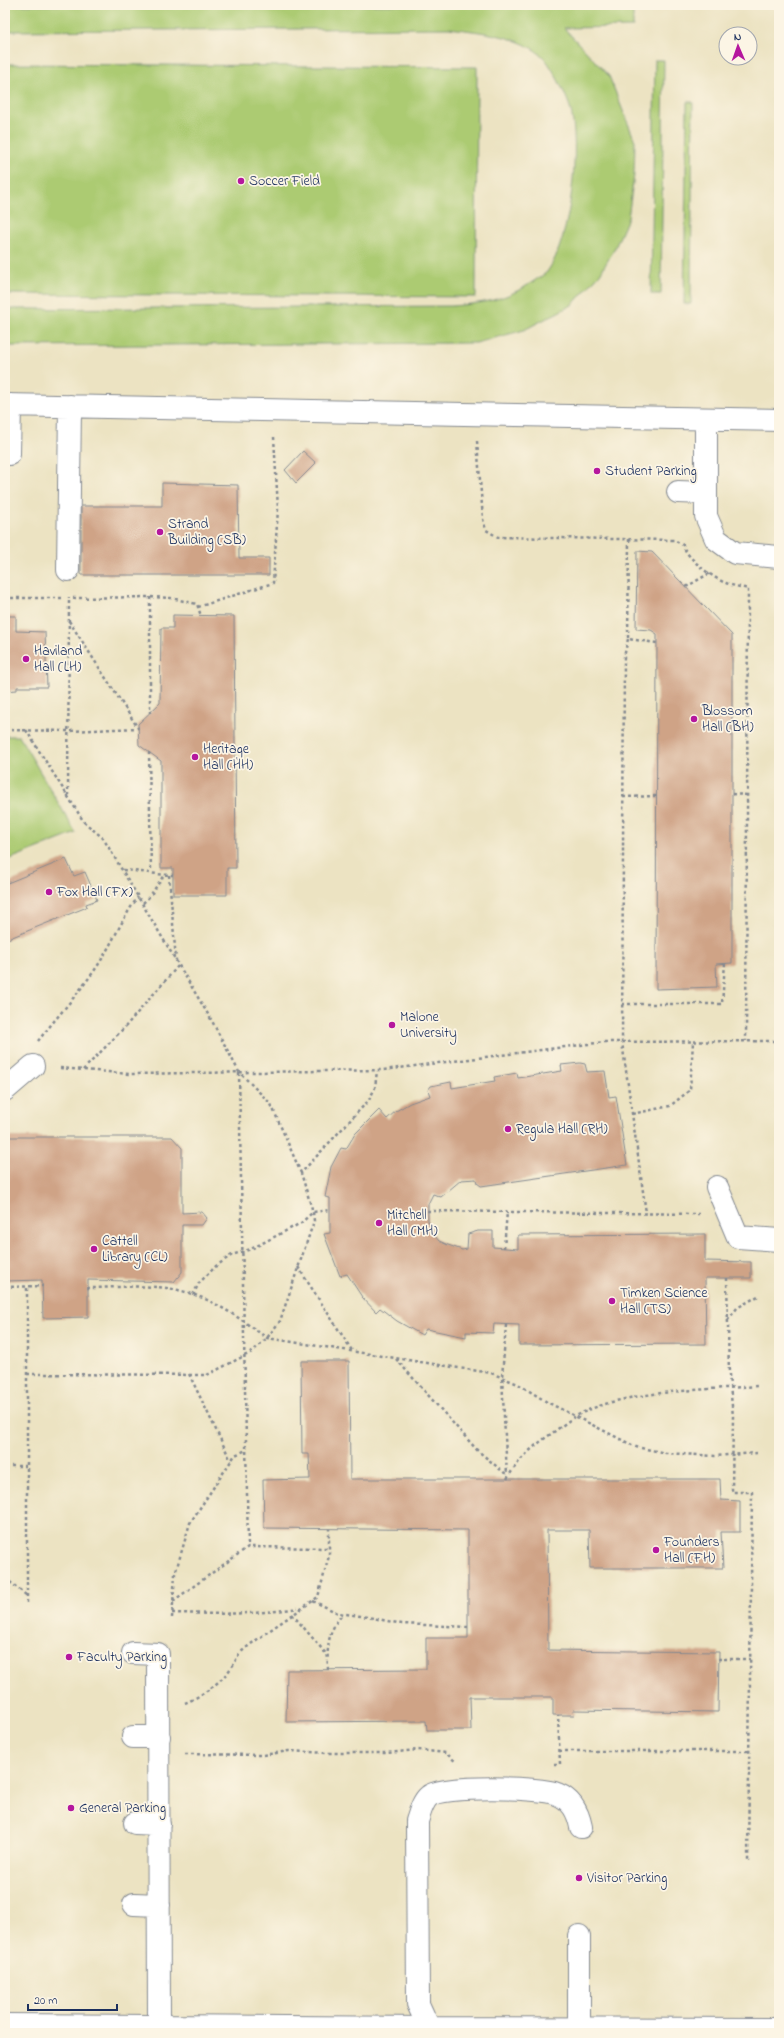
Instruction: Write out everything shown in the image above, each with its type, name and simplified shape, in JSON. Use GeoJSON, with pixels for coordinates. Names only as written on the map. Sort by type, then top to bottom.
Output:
{"type":"FeatureCollection","features":[{"type":"Feature","properties":{"kind":"street"},"geometry":{"type":"LineString","coordinates":[[9,454],[8,405],[779,420]]}},
{"type":"Feature","properties":{"kind":"street"},"geometry":{"type":"LineString","coordinates":[[68,570],[70,406]]}},
{"type":"Feature","properties":{"kind":"street"},"geometry":{"type":"LineString","coordinates":[[706,419],[706,516],[716,539],[735,552],[779,557]]}},
{"type":"Feature","properties":{"kind":"street"},"geometry":{"type":"LineString","coordinates":[[678,492],[705,493]]}},
{"type":"Feature","properties":{"kind":"street"},"geometry":{"type":"LineString","coordinates":[[5,1090],[33,1066]]}},
{"type":"Feature","properties":{"kind":"street"},"geometry":{"type":"LineString","coordinates":[[717,1188],[738,1237],[779,1240]]}},
{"type":"Feature","properties":{"kind":"street"},"geometry":{"type":"LineString","coordinates":[[133,1652],[158,1654],[159,2026]]}},
{"type":"Feature","properties":{"kind":"street"},"geometry":{"type":"LineString","coordinates":[[133,1737],[159,1746]]}},
{"type":"Feature","properties":{"kind":"street"},"geometry":{"type":"LineString","coordinates":[[429,2031],[418,2004],[418,1821],[422,1807],[429,1796],[442,1790],[456,1789],[538,1790],[557,1794],[570,1801],[578,1814],[581,1827]]}},
{"type":"Feature","properties":{"kind":"street"},"geometry":{"type":"LineString","coordinates":[[135,1823],[159,1824]]}},
{"type":"Feature","properties":{"kind":"street"},"geometry":{"type":"LineString","coordinates":[[134,1904],[159,1905]]}},
{"type":"Feature","properties":{"kind":"street"},"geometry":{"type":"LineString","coordinates":[[578,2028],[579,1936]]}},
{"type":"Feature","properties":{"kind":"street"},"geometry":{"type":"LineString","coordinates":[[5,2024],[429,2031],[578,2028],[779,2029]]}},
{"type":"Feature","properties":{"kind":"path"},"geometry":{"type":"LineString","coordinates":[[198,607],[274,584],[278,509],[273,410]]}},
{"type":"Feature","properties":{"kind":"path"},"geometry":{"type":"LineString","coordinates":[[476,414],[480,495],[486,530],[498,536],[674,540],[683,545],[684,551],[710,573],[725,583],[748,589],[746,1041]]}},
{"type":"Feature","properties":{"kind":"path"},"geometry":{"type":"LineString","coordinates":[[629,539],[628,639],[624,657],[622,1042],[646,1213]]}},
{"type":"Feature","properties":{"kind":"path"},"geometry":{"type":"LineString","coordinates":[[68,570],[68,796]]}},
{"type":"Feature","properties":{"kind":"path"},"geometry":{"type":"LineString","coordinates":[[686,587],[710,573]]}},
{"type":"Feature","properties":{"kind":"path"},"geometry":{"type":"LineString","coordinates":[[150,597],[150,713]]}},
{"type":"Feature","properties":{"kind":"path"},"geometry":{"type":"LineString","coordinates":[[5,598],[150,597],[186,601],[197,604],[201,616]]}},
{"type":"Feature","properties":{"kind":"path"},"geometry":{"type":"LineString","coordinates":[[5,730],[69,731],[139,728],[69,621]]}},
{"type":"Feature","properties":{"kind":"path"},"geometry":{"type":"LineString","coordinates":[[628,639],[657,643]]}},
{"type":"Feature","properties":{"kind":"path"},"geometry":{"type":"LineString","coordinates":[[26,730],[84,822],[103,838],[143,904],[239,1072],[271,1104],[301,1173],[313,1212],[314,1221],[280,1321],[268,1338],[252,1352],[207,1375],[27,1374]]}},
{"type":"Feature","properties":{"kind":"path"},"geometry":{"type":"LineString","coordinates":[[149,752],[151,872]]}},
{"type":"Feature","properties":{"kind":"path"},"geometry":{"type":"LineString","coordinates":[[732,794],[746,795]]}},
{"type":"Feature","properties":{"kind":"path"},"geometry":{"type":"LineString","coordinates":[[623,797],[657,796]]}},
{"type":"Feature","properties":{"kind":"path"},"geometry":{"type":"LineString","coordinates":[[122,870],[151,872],[164,876],[173,875]]}},
{"type":"Feature","properties":{"kind":"path"},"geometry":{"type":"LineString","coordinates":[[168,875],[176,961]]}},
{"type":"Feature","properties":{"kind":"path"},"geometry":{"type":"LineString","coordinates":[[143,904],[164,876]]}},
{"type":"Feature","properties":{"kind":"path"},"geometry":{"type":"LineString","coordinates":[[138,897],[125,915],[109,948],[93,972],[19,1065],[130,1074],[377,1071],[604,1042],[779,1041]]}},
{"type":"Feature","properties":{"kind":"path"},"geometry":{"type":"LineString","coordinates":[[622,1004],[722,1004],[725,963]]}},
{"type":"Feature","properties":{"kind":"path"},"geometry":{"type":"LineString","coordinates":[[82,1070],[125,1027],[178,966]]}},
{"type":"Feature","properties":{"kind":"path"},"geometry":{"type":"LineString","coordinates":[[632,1114],[670,1106],[690,1090],[693,1042]]}},
{"type":"Feature","properties":{"kind":"path"},"geometry":{"type":"LineString","coordinates":[[301,1173],[369,1100],[375,1088],[377,1071]]}},
{"type":"Feature","properties":{"kind":"path"},"geometry":{"type":"LineString","coordinates":[[239,1072],[248,1546]]}},
{"type":"Feature","properties":{"kind":"path"},"geometry":{"type":"LineString","coordinates":[[427,1212],[704,1214],[725,1208]]}},
{"type":"Feature","properties":{"kind":"path"},"geometry":{"type":"LineString","coordinates":[[193,1295],[199,1283],[216,1266],[232,1255],[251,1249],[301,1223],[313,1212],[330,1210]]}},
{"type":"Feature","properties":{"kind":"path"},"geometry":{"type":"LineString","coordinates":[[504,1248],[507,1212]]}},
{"type":"Feature","properties":{"kind":"path"},"geometry":{"type":"LineString","coordinates":[[298,1267],[353,1352]]}},
{"type":"Feature","properties":{"kind":"path"},"geometry":{"type":"LineString","coordinates":[[726,1278],[729,1375],[734,1455],[732,1492],[752,1492],[748,1862]]}},
{"type":"Feature","properties":{"kind":"path"},"geometry":{"type":"LineString","coordinates":[[27,1286],[27,1603]]}},
{"type":"Feature","properties":{"kind":"path"},"geometry":{"type":"LineString","coordinates":[[5,1287],[43,1286]]}},
{"type":"Feature","properties":{"kind":"path"},"geometry":{"type":"LineString","coordinates":[[87,1288],[157,1287],[182,1291],[216,1304],[268,1338],[491,1373],[518,1384],[547,1402],[636,1447],[666,1453],[715,1456],[757,1454]]}},
{"type":"Feature","properties":{"kind":"path"},"geometry":{"type":"LineString","coordinates":[[728,1320],[737,1308],[758,1296]]}},
{"type":"Feature","properties":{"kind":"path"},"geometry":{"type":"LineString","coordinates":[[506,1325],[502,1377],[507,1479],[517,1462],[535,1445],[583,1412],[609,1403],[638,1396],[757,1386]]}},
{"type":"Feature","properties":{"kind":"path"},"geometry":{"type":"LineString","coordinates":[[395,1358],[477,1450],[507,1475]]}},
{"type":"Feature","properties":{"kind":"path"},"geometry":{"type":"LineString","coordinates":[[189,1374],[231,1461]]}},
{"type":"Feature","properties":{"kind":"path"},"geometry":{"type":"LineString","coordinates":[[172,1618],[175,1574],[190,1523],[235,1455],[246,1450]]}},
{"type":"Feature","properties":{"kind":"path"},"geometry":{"type":"LineString","coordinates":[[5,1466],[27,1466]]}},
{"type":"Feature","properties":{"kind":"path"},"geometry":{"type":"LineString","coordinates":[[159,1709],[179,1705],[195,1699],[215,1684],[233,1666],[239,1654],[267,1630],[318,1597],[329,1556],[329,1529]]}},
{"type":"Feature","properties":{"kind":"path"},"geometry":{"type":"LineString","coordinates":[[173,1602],[248,1546],[329,1548]]}},
{"type":"Feature","properties":{"kind":"path"},"geometry":{"type":"LineString","coordinates":[[5,1578],[27,1595]]}},
{"type":"Feature","properties":{"kind":"path"},"geometry":{"type":"LineString","coordinates":[[313,1601],[329,1610],[343,1614],[368,1617],[402,1624],[468,1628]]}},
{"type":"Feature","properties":{"kind":"path"},"geometry":{"type":"LineString","coordinates":[[172,1613],[223,1614],[274,1612],[301,1608]]}},
{"type":"Feature","properties":{"kind":"path"},"geometry":{"type":"LineString","coordinates":[[292,1614],[328,1656]]}},
{"type":"Feature","properties":{"kind":"path"},"geometry":{"type":"LineString","coordinates":[[328,1670],[328,1656],[333,1624],[343,1614]]}},
{"type":"Feature","properties":{"kind":"path"},"geometry":{"type":"LineString","coordinates":[[718,1659],[750,1659]]}},
{"type":"Feature","properties":{"kind":"path"},"geometry":{"type":"LineString","coordinates":[[552,1764],[560,1764],[558,1715]]}},
{"type":"Feature","properties":{"kind":"path"},"geometry":{"type":"LineString","coordinates":[[159,1746],[263,1755],[289,1751],[371,1753],[418,1750],[446,1753],[460,1765]]}},
{"type":"Feature","properties":{"kind":"path"},"geometry":{"type":"LineString","coordinates":[[559,1750],[749,1751]]}},
{"type":"Feature","properties":{"kind":"green space"},"geometry":{"type":"Polygon","coordinates":[[[5,5],[633,5],[633,27],[564,28],[609,76],[635,141],[634,175],[628,218],[615,248],[600,274],[572,305],[524,330],[476,343],[5,346],[5,309],[452,306],[495,300],[524,287],[546,273],[555,257],[568,216],[572,192],[574,144],[570,107],[559,82],[548,63],[536,51],[513,40],[500,36],[449,28],[5,31],[5,5]]]}},
{"type":"Feature","properties":{"kind":"green space"},"geometry":{"type":"Polygon","coordinates":[[[655,60],[664,60],[661,294],[651,294],[655,60]]]}},
{"type":"Feature","properties":{"kind":"green space","name":"Soccer Field"},"geometry":{"type":"Polygon","coordinates":[[[5,64],[477,67],[476,297],[5,294],[5,64]]]}},
{"type":"Feature","properties":{"kind":"green space"},"geometry":{"type":"Polygon","coordinates":[[[687,102],[693,102],[691,304],[684,304],[687,102]]]}},
{"type":"Feature","properties":{"kind":"green space"},"geometry":{"type":"Polygon","coordinates":[[[5,736],[19,736],[76,833],[5,861],[5,736]]]}},
{"type":"Feature","properties":{"kind":"building"},"geometry":{"type":"Polygon","coordinates":[[[303,451],[316,463],[296,483],[285,470],[303,451]]]}},
{"type":"Feature","properties":{"kind":"building","name":"Strand Building (SB)"},"geometry":{"type":"Polygon","coordinates":[[[162,483],[238,485],[239,558],[269,558],[269,575],[81,575],[81,506],[162,506],[162,483]]]}},
{"type":"Feature","properties":{"kind":"building","name":"Blossom Hall (BH)"},"geometry":{"type":"Polygon","coordinates":[[[637,551],[652,552],[732,635],[732,963],[716,964],[717,987],[656,989],[657,634],[651,630],[636,629],[637,551]]]}},
{"type":"Feature","properties":{"kind":"building","name":"Heritage Hall (HH)"},"geometry":{"type":"Polygon","coordinates":[[[173,615],[234,616],[236,868],[227,868],[227,895],[173,895],[173,868],[161,868],[161,761],[139,745],[138,724],[160,703],[161,628],[173,628],[173,615]]]}},
{"type":"Feature","properties":{"kind":"building","name":"Haviland Hall (LH)"},"geometry":{"type":"Polygon","coordinates":[[[5,616],[16,616],[16,631],[45,632],[47,687],[17,687],[17,690],[5,691],[5,616]]]}},
{"type":"Feature","properties":{"kind":"building","name":"Fox Hall (FX)"},"geometry":{"type":"Polygon","coordinates":[[[66,859],[74,876],[85,872],[97,900],[86,904],[87,907],[5,940],[5,884],[66,859]]]}},
{"type":"Feature","properties":{"kind":"building"},"geometry":{"type":"Polygon","coordinates":[[[580,1063],[585,1064],[587,1072],[605,1071],[609,1097],[616,1096],[627,1165],[481,1186],[477,1183],[476,1179],[461,1180],[441,1197],[433,1194],[428,1204],[428,1220],[433,1234],[439,1241],[462,1250],[467,1249],[468,1234],[478,1231],[493,1231],[493,1247],[518,1249],[518,1235],[705,1234],[705,1261],[751,1262],[751,1278],[705,1278],[706,1344],[519,1345],[519,1325],[494,1324],[493,1333],[466,1332],[466,1337],[426,1329],[422,1335],[397,1321],[380,1308],[376,1312],[362,1297],[347,1274],[340,1276],[324,1234],[330,1233],[330,1198],[325,1197],[331,1167],[341,1148],[346,1149],[355,1134],[379,1110],[387,1119],[396,1111],[410,1103],[430,1096],[428,1090],[431,1086],[451,1082],[452,1088],[495,1081],[494,1077],[517,1073],[518,1078],[562,1071],[561,1065],[580,1063]]]}},
{"type":"Feature","properties":{"kind":"building","name":"Cattell Library (CL)"},"geometry":{"type":"Polygon","coordinates":[[[5,1137],[172,1137],[182,1148],[182,1213],[202,1212],[207,1218],[202,1225],[182,1225],[182,1272],[174,1282],[88,1280],[88,1317],[43,1318],[42,1280],[5,1281],[5,1137]]]}},
{"type":"Feature","properties":{"kind":"building","name":"Founders Hall (FH)"},"geometry":{"type":"Polygon","coordinates":[[[301,1361],[349,1361],[350,1479],[720,1479],[721,1500],[740,1501],[740,1532],[721,1532],[723,1568],[590,1568],[589,1530],[547,1530],[548,1650],[719,1652],[718,1712],[573,1710],[574,1715],[553,1715],[553,1697],[470,1697],[471,1730],[427,1730],[426,1721],[286,1722],[287,1670],[426,1669],[426,1638],[468,1638],[468,1530],[264,1528],[263,1480],[310,1479],[309,1454],[302,1454],[301,1361]]]}},
{"type":"Feature","properties":{"kind":"place","name":"Soccer Field"},"geometry":{"type":"Point","coordinates":[241,181]}},
{"type":"Feature","properties":{"kind":"place","name":"Student Parking"},"geometry":{"type":"Point","coordinates":[597,471]}},
{"type":"Feature","properties":{"kind":"place","name":"Strand Building (SB)"},"geometry":{"type":"Point","coordinates":[160,532]}},
{"type":"Feature","properties":{"kind":"place","name":"Haviland Hall (LH)"},"geometry":{"type":"Point","coordinates":[26,659]}},
{"type":"Feature","properties":{"kind":"place","name":"Blossom Hall (BH)"},"geometry":{"type":"Point","coordinates":[694,719]}},
{"type":"Feature","properties":{"kind":"place","name":"Heritage Hall (HH)"},"geometry":{"type":"Point","coordinates":[195,757]}},
{"type":"Feature","properties":{"kind":"place","name":"Fox Hall (FX)"},"geometry":{"type":"Point","coordinates":[49,892]}},
{"type":"Feature","properties":{"kind":"place","name":"Malone University"},"geometry":{"type":"Point","coordinates":[392,1025]}},
{"type":"Feature","properties":{"kind":"place","name":"Regula Hall (RH)"},"geometry":{"type":"Point","coordinates":[508,1129]}},
{"type":"Feature","properties":{"kind":"place","name":"Mitchell Hall (MH)"},"geometry":{"type":"Point","coordinates":[379,1223]}},
{"type":"Feature","properties":{"kind":"place","name":"Cattell Library (CL)"},"geometry":{"type":"Point","coordinates":[94,1249]}},
{"type":"Feature","properties":{"kind":"place","name":"Timken Science Hall (TS)"},"geometry":{"type":"Point","coordinates":[612,1301]}},
{"type":"Feature","properties":{"kind":"place","name":"Founders Hall (FH)"},"geometry":{"type":"Point","coordinates":[656,1550]}},
{"type":"Feature","properties":{"kind":"place","name":"Faculty Parking"},"geometry":{"type":"Point","coordinates":[69,1657]}},
{"type":"Feature","properties":{"kind":"place","name":"General Parking"},"geometry":{"type":"Point","coordinates":[71,1808]}},
{"type":"Feature","properties":{"kind":"place","name":"Visitor Parking"},"geometry":{"type":"Point","coordinates":[579,1878]}}]}
